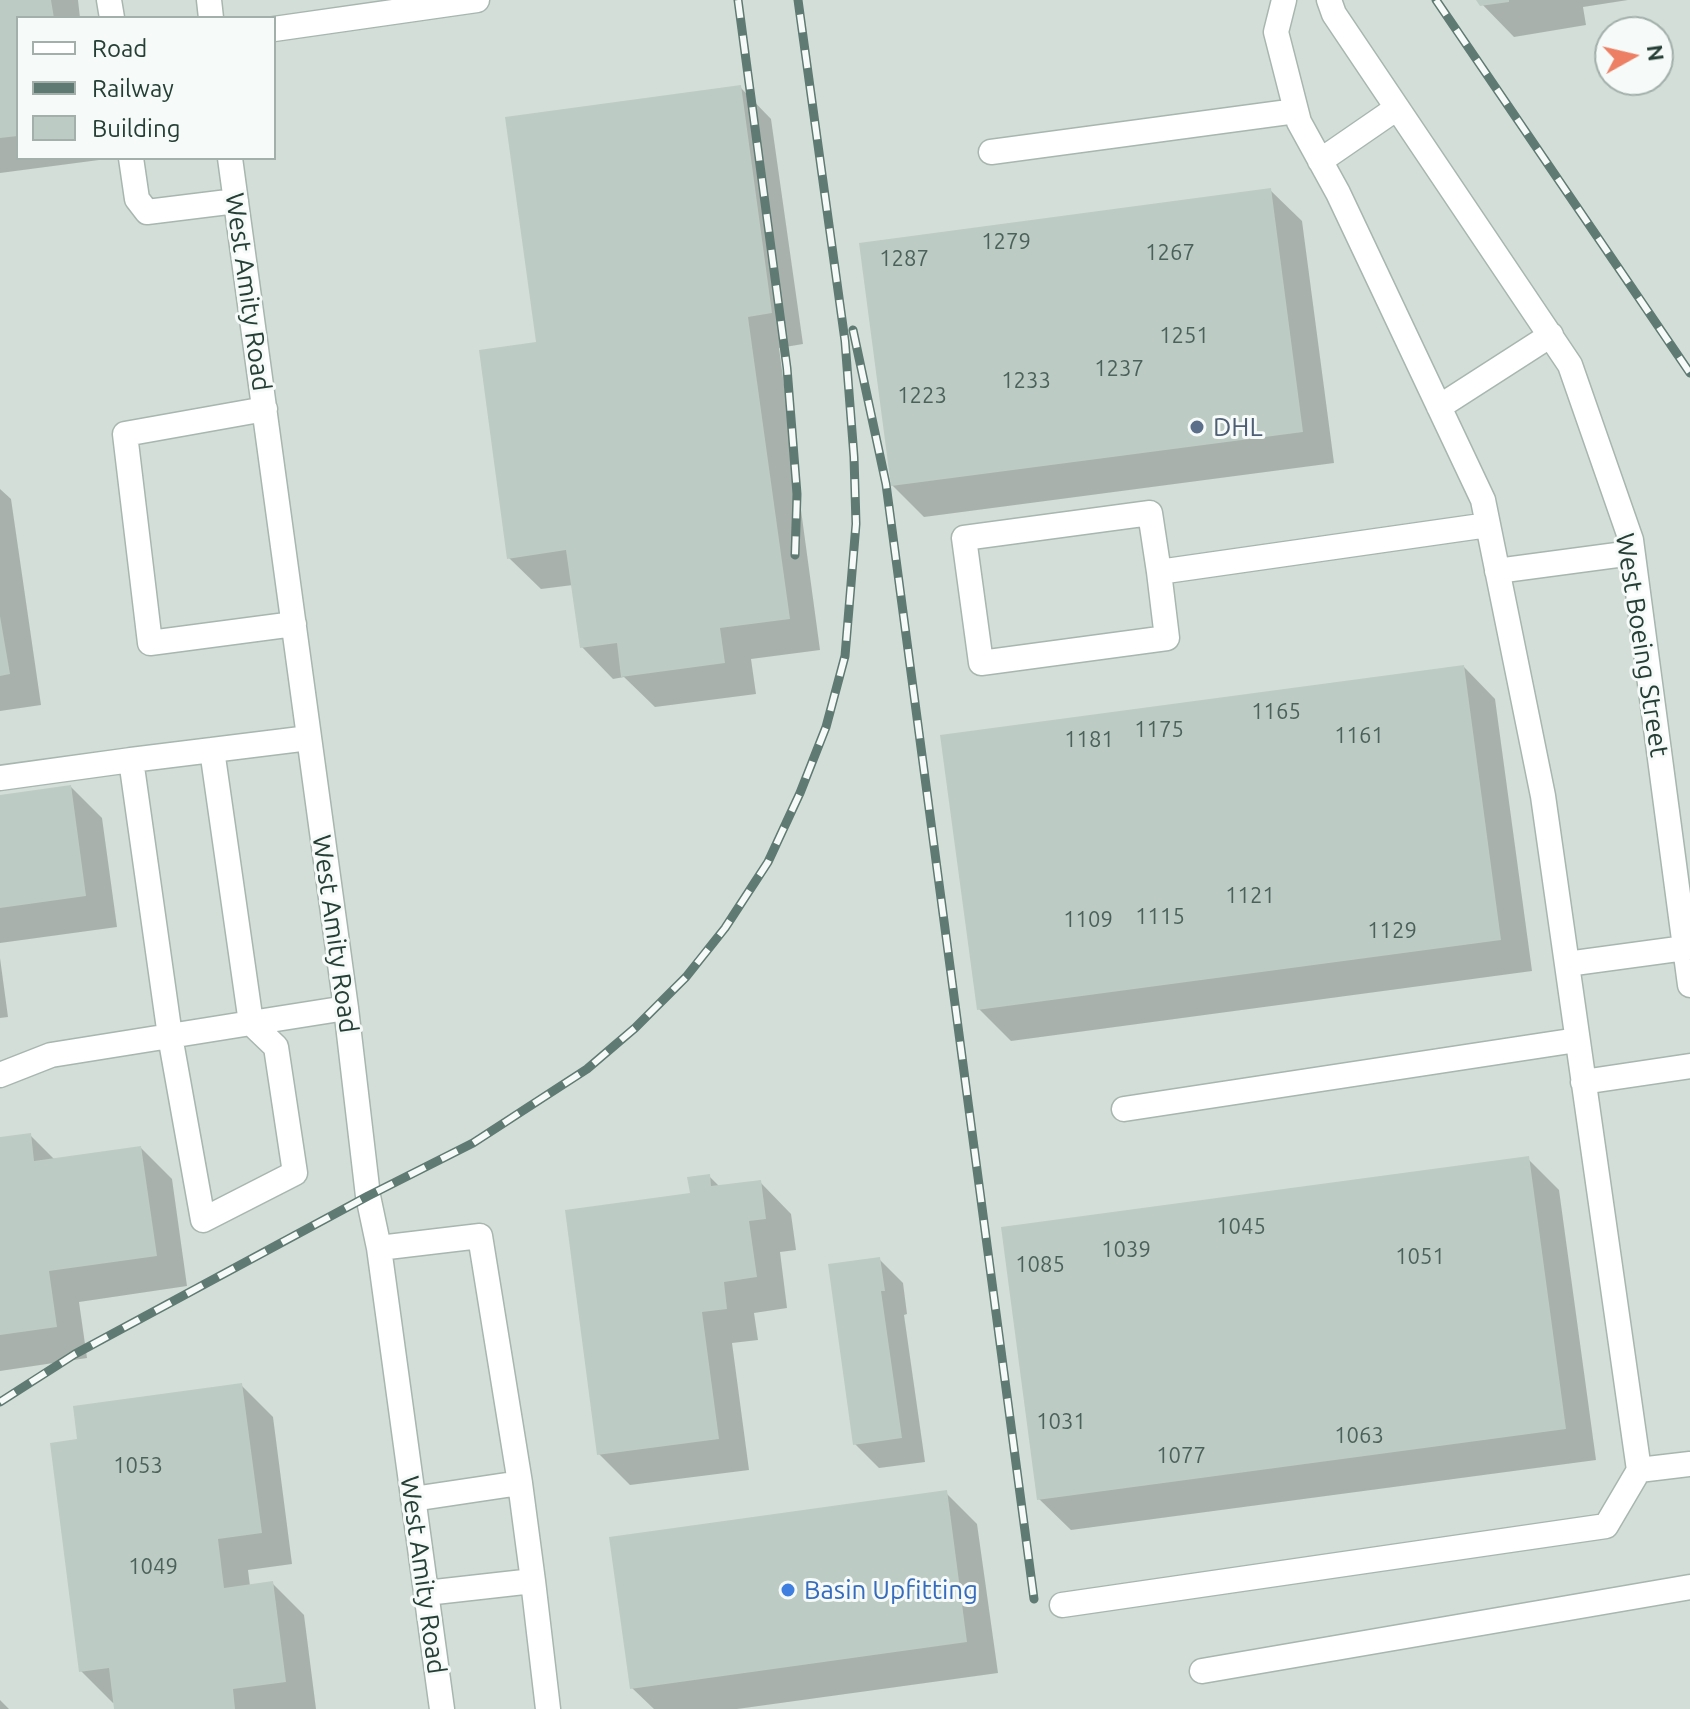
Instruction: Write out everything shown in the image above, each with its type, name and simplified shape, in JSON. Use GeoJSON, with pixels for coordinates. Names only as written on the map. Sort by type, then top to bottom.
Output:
{"type":"FeatureCollection","features":[{"type":"Feature","properties":{"kind":"street"},"geometry":{"type":"LineString","coordinates":[[276,29],[477,0]]}},
{"type":"Feature","properties":{"kind":"street"},"geometry":{"type":"LineString","coordinates":[[1062,1605],[1606,1526],[1639,1470],[1543,796],[1483,500],[1338,193],[1299,122],[1276,32],[1284,0]]}},
{"type":"Feature","properties":{"kind":"street","name":"West Boeing Street"},"geometry":{"type":"LineString","coordinates":[[1329,0],[1334,14],[1570,365],[1631,540],[1690,985]]}},
{"type":"Feature","properties":{"kind":"street"},"geometry":{"type":"LineString","coordinates":[[1320,161],[1397,108]]}},
{"type":"Feature","properties":{"kind":"street"},"geometry":{"type":"LineString","coordinates":[[991,152],[1296,111]]}},
{"type":"Feature","properties":{"kind":"street"},"geometry":{"type":"LineString","coordinates":[[131,160],[137,199],[147,212],[236,201]]}},
{"type":"Feature","properties":{"kind":"street","name":"West Amity Road"},"geometry":{"type":"LineString","coordinates":[[230,160],[346,1008],[368,1196],[379,1248],[442,1709]]}},
{"type":"Feature","properties":{"kind":"street"},"geometry":{"type":"LineString","coordinates":[[1439,407],[1551,335]]}},
{"type":"Feature","properties":{"kind":"street"},"geometry":{"type":"LineString","coordinates":[[265,409],[125,434],[150,643],[294,624]]}},
{"type":"Feature","properties":{"kind":"street"},"geometry":{"type":"LineString","coordinates":[[1150,513],[1159,572],[1167,638],[981,663],[964,538],[1150,513]]}},
{"type":"Feature","properties":{"kind":"street"},"geometry":{"type":"LineString","coordinates":[[1159,572],[1488,525]]}},
{"type":"Feature","properties":{"kind":"street"},"geometry":{"type":"LineString","coordinates":[[1497,571],[1632,553]]}},
{"type":"Feature","properties":{"kind":"street"},"geometry":{"type":"LineString","coordinates":[[0,778],[309,738]]}},
{"type":"Feature","properties":{"kind":"street"},"geometry":{"type":"LineString","coordinates":[[131,760],[170,1036],[203,1220],[295,1173],[276,1047],[251,1023],[212,750]]}},
{"type":"Feature","properties":{"kind":"street"},"geometry":{"type":"LineString","coordinates":[[1567,964],[1685,948]]}},
{"type":"Feature","properties":{"kind":"street"},"geometry":{"type":"LineString","coordinates":[[0,1075],[51,1055],[346,1008]]}},
{"type":"Feature","properties":{"kind":"street"},"geometry":{"type":"LineString","coordinates":[[1124,1109],[1577,1040]]}},
{"type":"Feature","properties":{"kind":"street"},"geometry":{"type":"LineString","coordinates":[[1583,1082],[1690,1066]]}},
{"type":"Feature","properties":{"kind":"street"},"geometry":{"type":"LineString","coordinates":[[379,1248],[480,1236],[520,1483],[548,1709]]}},
{"type":"Feature","properties":{"kind":"street"},"geometry":{"type":"LineString","coordinates":[[1639,1470],[1690,1464]]}},
{"type":"Feature","properties":{"kind":"street"},"geometry":{"type":"LineString","coordinates":[[413,1499],[520,1483]]}},
{"type":"Feature","properties":{"kind":"street"},"geometry":{"type":"LineString","coordinates":[[426,1593],[533,1581]]}},
{"type":"Feature","properties":{"kind":"street"},"geometry":{"type":"LineString","coordinates":[[1202,1671],[1690,1587]]}},
{"type":"Feature","properties":{"kind":"shaded area"},"geometry":{"type":"Polygon","coordinates":[[[0,0],[1690,0],[1690,1709],[0,1709],[0,0]]]}},
{"type":"Feature","properties":{"kind":"building"},"geometry":{"type":"Polygon","coordinates":[[[0,0],[51,0],[54,16],[16,16],[16,136],[0,138],[0,0]]]}},
{"type":"Feature","properties":{"kind":"building"},"geometry":{"type":"Polygon","coordinates":[[[1476,0],[1509,0],[1509,2],[1480,6],[1476,0]]]}},
{"type":"Feature","properties":{"kind":"building"},"geometry":{"type":"Polygon","coordinates":[[[741,85],[772,313],[748,317],[790,619],[720,628],[725,663],[621,677],[617,643],[580,648],[566,550],[507,559],[479,350],[536,342],[505,117],[741,85]]]}},
{"type":"Feature","properties":{"kind":"building"},"geometry":{"type":"Polygon","coordinates":[[[1271,188],[1303,432],[891,486],[859,243],[1271,188]]]}},
{"type":"Feature","properties":{"kind":"building"},"geometry":{"type":"Polygon","coordinates":[[[0,616],[10,674],[0,676],[0,616]]]}},
{"type":"Feature","properties":{"kind":"building"},"geometry":{"type":"Polygon","coordinates":[[[1464,665],[1501,940],[977,1010],[940,735],[1464,665]]]}},
{"type":"Feature","properties":{"kind":"building"},"geometry":{"type":"Polygon","coordinates":[[[71,785],[86,896],[0,908],[0,795],[71,785]]]}},
{"type":"Feature","properties":{"kind":"building"},"geometry":{"type":"Polygon","coordinates":[[[31,1133],[34,1161],[141,1146],[157,1256],[49,1271],[57,1327],[0,1335],[0,1137],[31,1133]]]}},
{"type":"Feature","properties":{"kind":"building"},"geometry":{"type":"Polygon","coordinates":[[[1529,1156],[1566,1429],[1037,1500],[1001,1227],[1529,1156]]]}},
{"type":"Feature","properties":{"kind":"building"},"geometry":{"type":"Polygon","coordinates":[[[710,1174],[711,1186],[761,1180],[766,1219],[749,1221],[757,1277],[724,1282],[727,1309],[702,1312],[719,1439],[597,1455],[565,1210],[690,1193],[687,1177],[710,1174]]]}},
{"type":"Feature","properties":{"kind":"building"},"geometry":{"type":"Polygon","coordinates":[[[880,1257],[885,1291],[881,1291],[902,1438],[853,1445],[828,1264],[880,1257]]]}},
{"type":"Feature","properties":{"kind":"building"},"geometry":{"type":"Polygon","coordinates":[[[242,1383],[262,1533],[218,1539],[224,1588],[273,1581],[286,1682],[233,1689],[235,1709],[114,1709],[109,1668],[79,1672],[50,1443],[77,1439],[73,1406],[242,1383]]]}},
{"type":"Feature","properties":{"kind":"building","name":"Basin Upfitting"},"geometry":{"type":"Polygon","coordinates":[[[947,1490],[967,1642],[630,1689],[609,1537],[947,1490]]]}},
{"type":"Feature","properties":{"kind":"railway"},"geometry":{"type":"LineString","coordinates":[[738,0],[787,368],[797,494],[795,555]]}},
{"type":"Feature","properties":{"kind":"railway"},"geometry":{"type":"LineString","coordinates":[[0,1402],[75,1354],[473,1143],[587,1069],[635,1028],[686,977],[725,928],[768,862],[826,727],[845,656],[856,524],[845,341],[798,0]]}},
{"type":"Feature","properties":{"kind":"railway"},"geometry":{"type":"LineString","coordinates":[[1436,0],[1690,373]]}},
{"type":"Feature","properties":{"kind":"railway"},"geometry":{"type":"LineString","coordinates":[[853,330],[886,484],[1034,1599]]}},
{"type":"Feature","properties":{"kind":"place","name":"DHL"},"geometry":{"type":"Point","coordinates":[1197,427]}},
{"type":"Feature","properties":{"kind":"place","name":"Basin Upfitting"},"geometry":{"type":"Point","coordinates":[788,1590]}}]}
